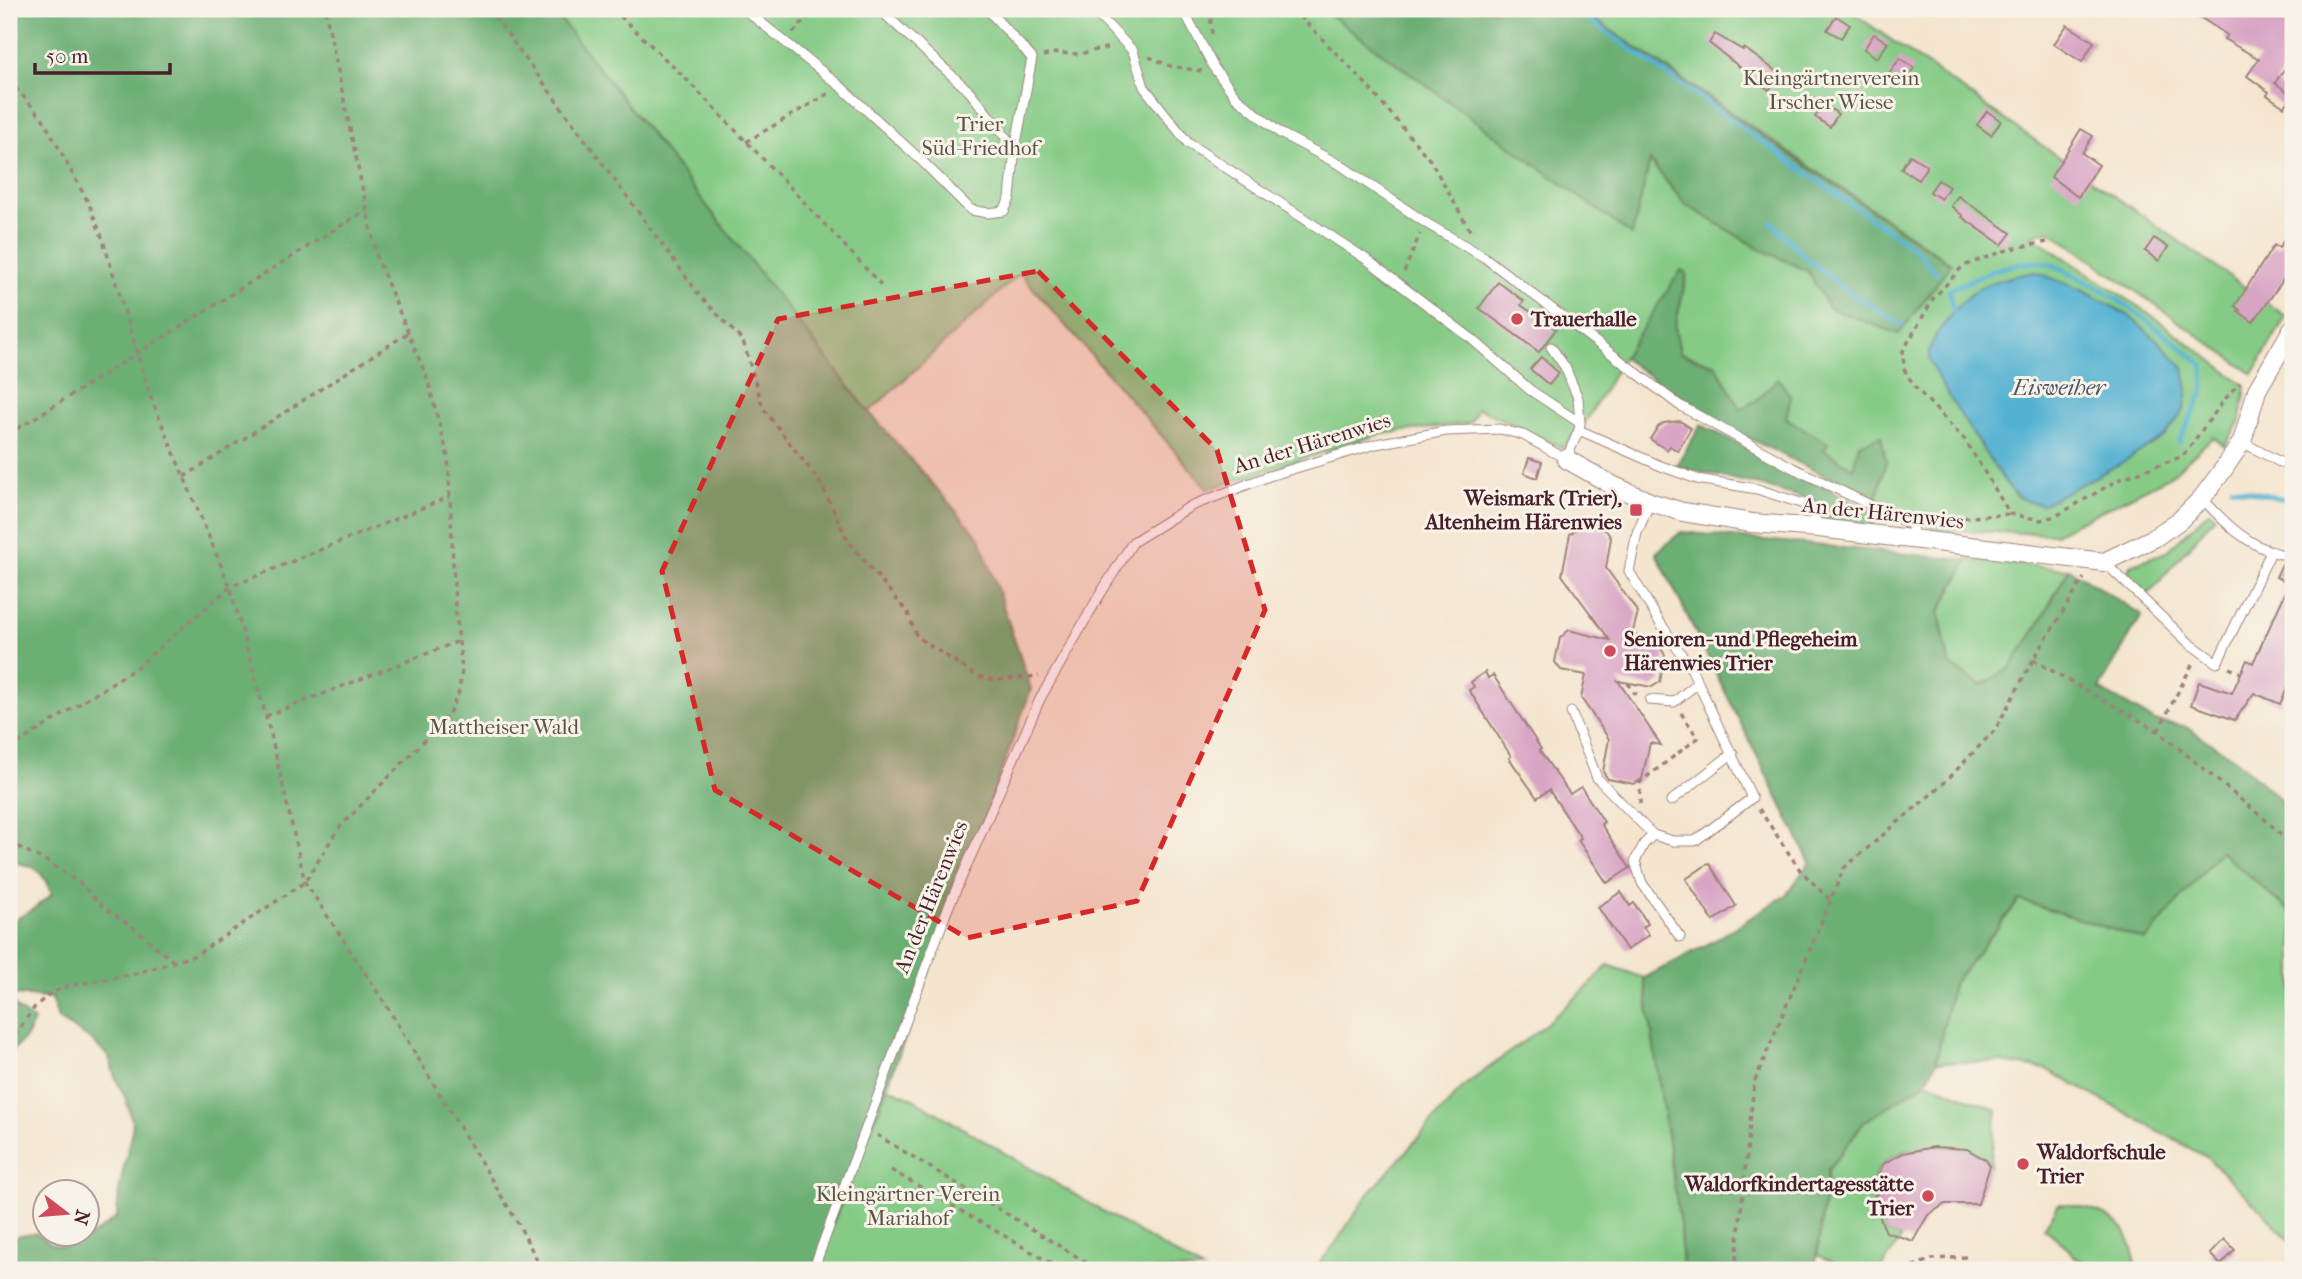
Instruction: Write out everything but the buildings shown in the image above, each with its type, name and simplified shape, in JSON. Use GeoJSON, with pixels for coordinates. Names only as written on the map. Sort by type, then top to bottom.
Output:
{"type":"FeatureCollection","features":[{"type":"Feature","properties":{"kind":"street"},"geometry":{"type":"LineString","coordinates":[[2098,562],[2154,538],[2180,520],[2202,498],[2242,442],[2257,390],[2293,328]]}},
{"type":"Feature","properties":{"kind":"street","name":"An der Härenwies"},"geometry":{"type":"LineString","coordinates":[[1566,459],[1614,486],[1650,502],[1683,512],[1752,523],[1913,532],[2098,562]]}},
{"type":"Feature","properties":{"kind":"lane"},"geometry":{"type":"LineString","coordinates":[[744,9],[839,86],[923,162],[971,210],[988,214],[1004,211],[1010,198],[1015,149],[1032,58],[987,9]]}},
{"type":"Feature","properties":{"kind":"lane"},"geometry":{"type":"LineString","coordinates":[[879,9],[970,92],[1015,149]]}},
{"type":"Feature","properties":{"kind":"lane"},"geometry":{"type":"LineString","coordinates":[[1092,9],[1133,51],[1144,87],[1188,143],[1366,259],[1472,339],[1530,390],[1579,426],[1661,466],[1697,479],[1757,489],[1810,506],[1819,528]]}},
{"type":"Feature","properties":{"kind":"lane"},"geometry":{"type":"LineString","coordinates":[[1184,9],[1214,68],[1236,97],[1280,133],[1342,166],[1426,223],[1485,257],[1679,405],[1913,532]]}},
{"type":"Feature","properties":{"kind":"lane"},"geometry":{"type":"LineString","coordinates":[[1551,347],[1565,367],[1578,398],[1579,426],[1566,459]]}},
{"type":"Feature","properties":{"kind":"lane","name":"An der Härenwies"},"geometry":{"type":"LineString","coordinates":[[813,1270],[948,908],[1040,699],[1133,542],[1191,506],[1269,476],[1376,444],[1447,431],[1500,429],[1523,435],[1566,459]]}},
{"type":"Feature","properties":{"kind":"lane"},"geometry":{"type":"LineString","coordinates":[[2242,442],[2293,469]]}},
{"type":"Feature","properties":{"kind":"lane"},"geometry":{"type":"LineString","coordinates":[[2098,562],[2217,663],[2275,553],[2242,537],[2202,498]]}},
{"type":"Feature","properties":{"kind":"lane"},"geometry":{"type":"LineString","coordinates":[[1571,712],[1597,778],[1653,835],[1673,841],[1695,841],[1752,798],[1699,683],[1629,571],[1637,533],[1650,502]]}},
{"type":"Feature","properties":{"kind":"lane"},"geometry":{"type":"LineString","coordinates":[[1650,700],[1674,702],[1699,683]]}},
{"type":"Feature","properties":{"kind":"lane"},"geometry":{"type":"LineString","coordinates":[[1671,801],[1733,754]]}},
{"type":"Feature","properties":{"kind":"lane"},"geometry":{"type":"LineString","coordinates":[[1653,835],[1644,844],[1635,861],[1643,883],[1680,936]]}},
{"type":"Feature","properties":{"kind":"path"},"geometry":{"type":"LineString","coordinates":[[9,1043],[34,1008],[49,994],[68,986],[134,974],[196,955],[304,882],[338,829],[448,716],[459,692],[462,670],[448,457],[427,379],[377,257],[325,9]]}},
{"type":"Feature","properties":{"kind":"path"},"geometry":{"type":"LineString","coordinates":[[489,9],[700,296],[743,341],[762,408],[821,484],[848,541],[908,613],[917,637],[977,676],[996,680],[1055,673]]}},
{"type":"Feature","properties":{"kind":"path"},"geometry":{"type":"LineString","coordinates":[[613,9],[746,142],[884,288]]}},
{"type":"Feature","properties":{"kind":"path"},"geometry":{"type":"LineString","coordinates":[[804,23],[815,9]]}},
{"type":"Feature","properties":{"kind":"path"},"geometry":{"type":"LineString","coordinates":[[1293,9],[1365,83],[1430,160],[1485,257]]}},
{"type":"Feature","properties":{"kind":"path"},"geometry":{"type":"LineString","coordinates":[[9,80],[43,119],[89,204],[102,237],[151,398],[230,587],[266,716],[304,882],[388,1009],[519,1225],[542,1270]]}},
{"type":"Feature","properties":{"kind":"path"},"geometry":{"type":"LineString","coordinates":[[746,142],[839,86]]}},
{"type":"Feature","properties":{"kind":"path"},"geometry":{"type":"LineString","coordinates":[[9,434],[366,209]]}},
{"type":"Feature","properties":{"kind":"path"},"geometry":{"type":"LineString","coordinates":[[1400,284],[1415,242]]}},
{"type":"Feature","properties":{"kind":"path"},"geometry":{"type":"LineString","coordinates":[[2010,514],[1965,440],[1914,386],[1904,369],[1903,351],[1933,299],[1963,266],[2010,249],[2047,242]]}},
{"type":"Feature","properties":{"kind":"path"},"geometry":{"type":"LineString","coordinates":[[184,477],[408,333]]}},
{"type":"Feature","properties":{"kind":"path"},"geometry":{"type":"LineString","coordinates":[[1913,532],[1941,519],[2010,514],[2040,520],[2056,516],[2120,479],[2183,456],[2225,399],[2244,379]]}},
{"type":"Feature","properties":{"kind":"path"},"geometry":{"type":"LineString","coordinates":[[9,749],[137,667],[230,587],[449,497]]}},
{"type":"Feature","properties":{"kind":"path"},"geometry":{"type":"LineString","coordinates":[[1735,1270],[1754,1083],[1844,868],[1942,785],[1995,730],[2033,660],[2098,562]]}},
{"type":"Feature","properties":{"kind":"path"},"geometry":{"type":"LineString","coordinates":[[266,716],[459,641]]}},
{"type":"Feature","properties":{"kind":"path"},"geometry":{"type":"LineString","coordinates":[[2158,732],[2199,650]]}},
{"type":"Feature","properties":{"kind":"path"},"geometry":{"type":"LineString","coordinates":[[2033,660],[2158,732],[2269,823],[2293,847]]}},
{"type":"Feature","properties":{"kind":"path"},"geometry":{"type":"LineString","coordinates":[[2287,690],[2293,691]]}},
{"type":"Feature","properties":{"kind":"path"},"geometry":{"type":"LineString","coordinates":[[1640,782],[1698,738],[1674,702]]}},
{"type":"Feature","properties":{"kind":"path"},"geometry":{"type":"LineString","coordinates":[[1752,798],[1800,870],[1830,900]]}},
{"type":"Feature","properties":{"kind":"path"},"geometry":{"type":"LineString","coordinates":[[9,842],[48,862],[81,884],[103,907],[133,927],[174,962]]}},
{"type":"Feature","properties":{"kind":"path"},"geometry":{"type":"LineString","coordinates":[[866,1128],[1099,1270]]}},
{"type":"Feature","properties":{"kind":"path"},"geometry":{"type":"LineString","coordinates":[[891,1170],[1063,1270]]}},
{"type":"Feature","properties":{"kind":"path"},"geometry":{"type":"LineString","coordinates":[[1903,1270],[1932,1259],[1967,1257]]}},
{"type":"Feature","properties":{"kind":"highlighted area"},"geometry":{"type":"Polygon","coordinates":[[[1038,271],[1217,450],[1265,610],[1137,901],[967,938],[715,790],[662,571],[778,319],[1038,271]]]}},
{"type":"Feature","properties":{"kind":"green space","name":"Mattheiser Wald"},"geometry":{"type":"Polygon","coordinates":[[[9,9],[552,9],[869,412],[980,538],[1031,689],[877,1115],[814,1270],[9,1270],[9,1242],[19,1236],[32,1234],[32,1248],[102,1248],[102,1228],[117,1217],[119,1190],[133,1125],[109,1057],[91,1040],[58,1019],[52,998],[10,995],[16,1008],[34,1021],[26,1037],[9,1054],[9,923],[52,894],[36,869],[9,862],[9,9]]]}},
{"type":"Feature","properties":{"kind":"green space"},"geometry":{"type":"Polygon","coordinates":[[[552,9],[1322,9],[1632,234],[1649,160],[1685,204],[1756,247],[1808,271],[1829,308],[1899,333],[1951,263],[1580,9],[1847,9],[2286,316],[2253,374],[2049,230],[2032,236],[2150,314],[2246,386],[2241,419],[2225,446],[2213,437],[2169,477],[2055,534],[1936,530],[1876,501],[1886,461],[1853,468],[1824,450],[1827,443],[1756,401],[1740,410],[1716,365],[1680,353],[1675,327],[1687,274],[1621,361],[1587,420],[1563,448],[1478,408],[1470,423],[1380,434],[1208,489],[1020,273],[869,412],[552,9]]]}},
{"type":"Feature","properties":{"kind":"green space"},"geometry":{"type":"Polygon","coordinates":[[[1322,9],[1579,9],[1951,264],[1899,334],[1829,308],[1808,271],[1756,247],[1685,204],[1650,161],[1632,235],[1322,9]]]}},
{"type":"Feature","properties":{"kind":"green space"},"geometry":{"type":"Polygon","coordinates":[[[1681,270],[1687,273],[1675,327],[1680,353],[1716,365],[1740,409],[1756,401],[1778,378],[1791,397],[1786,418],[1828,443],[1824,450],[1853,468],[1859,444],[1881,436],[1886,461],[1876,501],[1718,423],[1623,358],[1681,270]]]}},
{"type":"Feature","properties":{"kind":"green space"},"geometry":{"type":"Polygon","coordinates":[[[1701,425],[1874,512],[1873,528],[1824,524],[1817,502],[1756,484],[1676,467],[1701,425]]]}},
{"type":"Feature","properties":{"kind":"green space"},"geometry":{"type":"Polygon","coordinates":[[[2209,511],[2215,516],[2146,597],[2129,577],[2130,565],[2167,552],[2209,511]]]}},
{"type":"Feature","properties":{"kind":"green space"},"geometry":{"type":"Polygon","coordinates":[[[1681,532],[1968,560],[1939,612],[1949,664],[1981,685],[2009,669],[2036,629],[2069,569],[2142,615],[2099,689],[2155,721],[2184,726],[2234,758],[2293,811],[2293,914],[2220,851],[2146,940],[2019,900],[1952,985],[1936,1062],[1926,1082],[1864,1122],[1828,1170],[1815,1270],[1682,1270],[1680,1224],[1644,978],[1712,942],[1786,895],[1810,862],[1656,553],[1681,532]]]}},
{"type":"Feature","properties":{"kind":"green space"},"geometry":{"type":"Polygon","coordinates":[[[1968,560],[2069,569],[2036,629],[2009,669],[1981,685],[1949,664],[1939,612],[1968,560]]]}},
{"type":"Feature","properties":{"kind":"green space"},"geometry":{"type":"Polygon","coordinates":[[[2220,851],[2293,914],[2293,1245],[2208,1158],[2046,1069],[2000,1062],[1936,1062],[1952,985],[2020,900],[2146,940],[2220,851]]]}},
{"type":"Feature","properties":{"kind":"green space"},"geometry":{"type":"Polygon","coordinates":[[[1608,965],[1644,978],[1680,1224],[1682,1270],[1314,1270],[1366,1197],[1463,1087],[1539,1030],[1592,983],[1608,965]]]}},
{"type":"Feature","properties":{"kind":"green space"},"geometry":{"type":"Polygon","coordinates":[[[1926,1082],[1997,1110],[1990,1166],[1969,1151],[1954,1148],[1921,1148],[1893,1157],[1879,1169],[1873,1194],[1886,1232],[1902,1237],[1880,1270],[1849,1270],[1817,1255],[1828,1170],[1864,1122],[1926,1082]]]}},
{"type":"Feature","properties":{"kind":"green space","name":"Kleingärtner-Verein Mariahof"},"geometry":{"type":"Polygon","coordinates":[[[886,1087],[910,1097],[1202,1270],[814,1270],[886,1087]]]}},
{"type":"Feature","properties":{"kind":"green space"},"geometry":{"type":"Polygon","coordinates":[[[2059,1204],[2095,1211],[2120,1225],[2129,1241],[2138,1270],[2103,1270],[2075,1258],[2066,1246],[2044,1228],[2059,1204]]]}},
{"type":"Feature","properties":{"kind":"water","name":"Eisweiher"},"geometry":{"type":"Polygon","coordinates":[[[2036,272],[2084,291],[2128,315],[2184,368],[2188,390],[2184,410],[2165,436],[2122,463],[2043,504],[2024,500],[2007,485],[1953,403],[1929,359],[1931,345],[1937,333],[1972,293],[1993,282],[2036,272]]]}},
{"type":"Feature","properties":{"kind":"waterway"},"geometry":{"type":"LineString","coordinates":[[1574,9],[1916,250],[1937,274]]}},
{"type":"Feature","properties":{"kind":"waterway"},"geometry":{"type":"LineString","coordinates":[[1771,222],[1807,259],[1849,292],[1902,325]]}},
{"type":"Feature","properties":{"kind":"waterway"},"geometry":{"type":"LineString","coordinates":[[1953,310],[1949,290],[1984,274],[2021,263],[2046,263],[2089,283],[2140,315],[2203,365],[2204,390],[2179,442]]}},
{"type":"Feature","properties":{"kind":"waterway"},"geometry":{"type":"LineString","coordinates":[[2232,487],[2293,501]]}},
{"type":"Feature","properties":{"kind":"place","name":"Trauerhalle"},"geometry":{"type":"Point","coordinates":[1517,319]}},
{"type":"Feature","properties":{"kind":"place","name":"Weismark (Trier), Altenheim Härenwies"},"geometry":{"type":"Point","coordinates":[1636,510]}},
{"type":"Feature","properties":{"kind":"place","name":"Senioren- und Pflegeheim Härenwies Trier"},"geometry":{"type":"Point","coordinates":[1610,651]}},
{"type":"Feature","properties":{"kind":"place","name":"Waldorfschule Trier"},"geometry":{"type":"Point","coordinates":[2023,1164]}},
{"type":"Feature","properties":{"kind":"place","name":"Waldorfkindertagesstätte Trier"},"geometry":{"type":"Point","coordinates":[1928,1196]}},
{"type":"Feature","properties":{"kind":"park label","name":"Kleingärtnerverein Irscher Wiese"},"geometry":{"type":"Point","coordinates":[1831,90]}},
{"type":"Feature","properties":{"kind":"park label","name":"Trier Süd-Friedhof"},"geometry":{"type":"Point","coordinates":[980,136]}}]}
